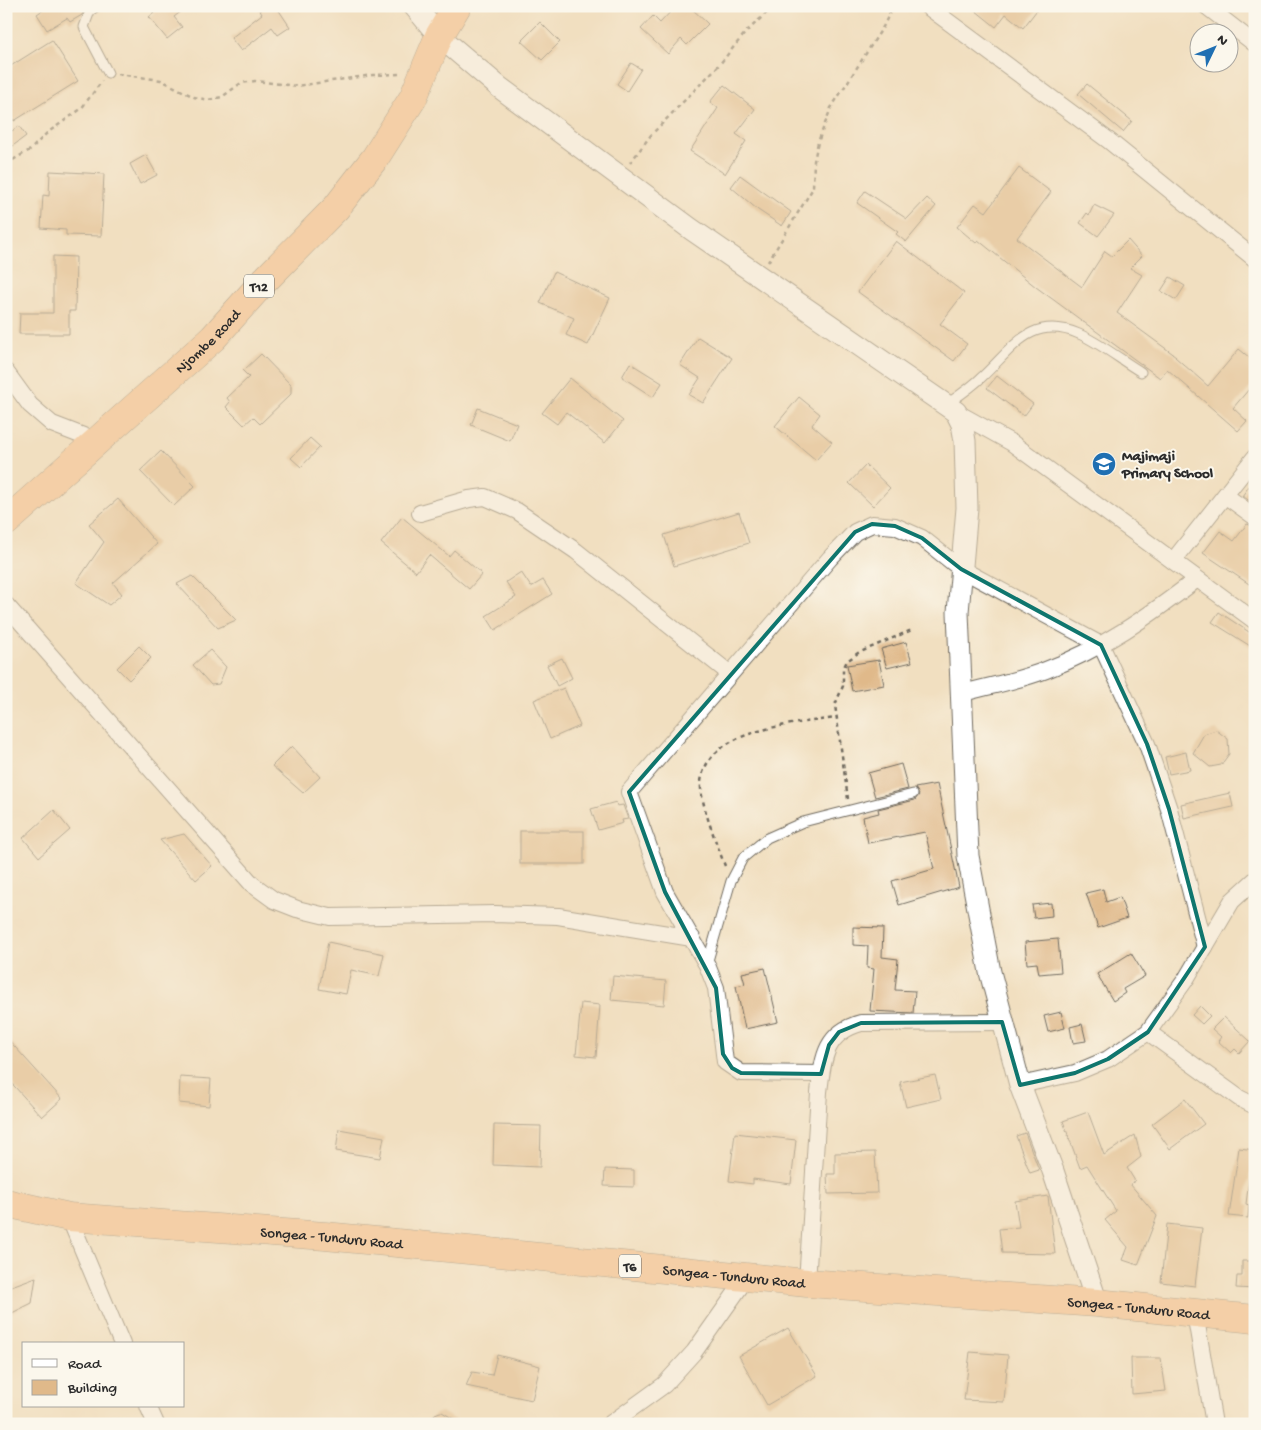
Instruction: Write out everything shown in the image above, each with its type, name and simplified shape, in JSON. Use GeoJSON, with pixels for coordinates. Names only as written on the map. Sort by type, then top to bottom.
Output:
{"type":"FeatureCollection","features":[{"type":"Feature","properties":{"kind":"highway","name":"Njombe Road"},"geometry":{"type":"LineString","coordinates":[[6,522],[213,338],[265,280],[336,208],[375,158],[413,98],[439,36],[457,6]]}},
{"type":"Feature","properties":{"kind":"highway","name":"Songea - Tunduru Road"},"geometry":{"type":"LineString","coordinates":[[6,1203],[69,1216],[325,1236],[807,1283],[1097,1303],[1255,1319]]}},
{"type":"Feature","properties":{"kind":"street"},"geometry":{"type":"LineString","coordinates":[[414,6],[439,36],[498,87],[621,175],[648,197],[951,409],[1012,443],[1255,621]]}},
{"type":"Feature","properties":{"kind":"street"},"geometry":{"type":"LineString","coordinates":[[927,6],[1108,140],[1255,259]]}},
{"type":"Feature","properties":{"kind":"street"},"geometry":{"type":"LineString","coordinates":[[1206,6],[1255,44]]}},
{"type":"Feature","properties":{"kind":"street"},"geometry":{"type":"LineString","coordinates":[[6,372],[30,405],[52,424],[96,441]]}},
{"type":"Feature","properties":{"kind":"street"},"geometry":{"type":"LineString","coordinates":[[951,409],[962,424],[965,441],[967,508],[958,612],[968,856],[990,972],[1020,1085],[1053,1171],[1097,1303]]}},
{"type":"Feature","properties":{"kind":"street"},"geometry":{"type":"LineString","coordinates":[[1173,561],[1255,457]]}},
{"type":"Feature","properties":{"kind":"street"},"geometry":{"type":"LineString","coordinates":[[1226,496],[1255,517]]}},
{"type":"Feature","properties":{"kind":"street"},"geometry":{"type":"LineString","coordinates":[[420,512],[469,499],[485,497],[516,511],[576,551],[729,673]]}},
{"type":"Feature","properties":{"kind":"street"},"geometry":{"type":"LineString","coordinates":[[821,1074],[741,1073],[725,1062],[716,988],[707,965],[665,892],[629,792],[729,673],[854,532],[872,524],[895,526],[922,538],[961,569],[1101,645],[1147,744],[1166,800],[1205,947]]}},
{"type":"Feature","properties":{"kind":"street"},"geometry":{"type":"LineString","coordinates":[[960,694],[1044,671],[1101,645],[1144,620],[1197,579]]}},
{"type":"Feature","properties":{"kind":"street"},"geometry":{"type":"LineString","coordinates":[[6,605],[252,884],[274,900],[297,909],[330,917],[495,914],[558,916],[692,938]]}},
{"type":"Feature","properties":{"kind":"street"},"geometry":{"type":"LineString","coordinates":[[1020,1085],[1075,1073],[1108,1059],[1148,1032],[1186,979],[1232,901],[1255,880]]}},
{"type":"Feature","properties":{"kind":"street"},"geometry":{"type":"LineString","coordinates":[[807,1283],[821,1074],[829,1045],[839,1032],[848,1026],[860,1023],[1002,1022]]}},
{"type":"Feature","properties":{"kind":"street"},"geometry":{"type":"LineString","coordinates":[[1148,1032],[1239,1098],[1255,1106]]}},
{"type":"Feature","properties":{"kind":"street"},"geometry":{"type":"LineString","coordinates":[[69,1216],[121,1342]]}},
{"type":"Feature","properties":{"kind":"street"},"geometry":{"type":"LineString","coordinates":[[610,1424],[664,1385],[694,1352],[747,1277]]}},
{"type":"Feature","properties":{"kind":"street"},"geometry":{"type":"LineString","coordinates":[[1195,1313],[1214,1424]]}},
{"type":"Feature","properties":{"kind":"street"},"geometry":{"type":"LineString","coordinates":[[149,1408],[156,1424]]}},
{"type":"Feature","properties":{"kind":"lane"},"geometry":{"type":"LineString","coordinates":[[97,6],[90,11],[84,27],[108,73]]}},
{"type":"Feature","properties":{"kind":"lane"},"geometry":{"type":"LineString","coordinates":[[951,409],[1018,341],[1029,332],[1040,329],[1057,329],[1079,334],[1140,372]]}},
{"type":"Feature","properties":{"kind":"lane"},"geometry":{"type":"LineString","coordinates":[[707,965],[731,881],[743,858],[767,838],[803,822],[913,794]]}},
{"type":"Feature","properties":{"kind":"path"},"geometry":{"type":"LineString","coordinates":[[621,175],[651,135],[719,65],[746,32],[774,6]]}},
{"type":"Feature","properties":{"kind":"path"},"geometry":{"type":"LineString","coordinates":[[759,276],[813,188],[816,152],[831,108],[883,28],[893,6]]}},
{"type":"Feature","properties":{"kind":"path"},"geometry":{"type":"LineString","coordinates":[[6,164],[30,150],[47,133],[81,109],[108,73],[161,80],[194,97],[208,100],[222,97],[231,88],[248,82],[297,86],[372,74],[423,73]]}},
{"type":"Feature","properties":{"kind":"path"},"geometry":{"type":"LineString","coordinates":[[850,810],[835,706],[840,698],[842,669],[847,661],[873,646],[914,629]]}},
{"type":"Feature","properties":{"kind":"path"},"geometry":{"type":"LineString","coordinates":[[731,881],[707,811],[701,784],[705,767],[718,750],[730,741],[752,733],[836,718]]}},
{"type":"Feature","properties":{"kind":"highlighted area"},"geometry":{"type":"Polygon","coordinates":[[[872,524],[895,526],[922,538],[961,569],[1101,645],[1147,744],[1169,809],[1205,947],[1148,1032],[1108,1059],[1075,1073],[1020,1085],[1002,1022],[861,1023],[839,1032],[829,1045],[821,1074],[741,1073],[732,1068],[723,1054],[716,988],[665,892],[629,792],[855,532],[872,524]]]}},
{"type":"Feature","properties":{"kind":"building"},"geometry":{"type":"Polygon","coordinates":[[[40,6],[86,6],[82,15],[70,22],[67,18],[47,30],[37,14],[43,10],[40,6]]]}},
{"type":"Feature","properties":{"kind":"building"},"geometry":{"type":"Polygon","coordinates":[[[149,6],[188,6],[174,17],[182,27],[167,39],[149,17],[154,13],[149,6]]]}},
{"type":"Feature","properties":{"kind":"building"},"geometry":{"type":"Polygon","coordinates":[[[257,6],[276,6],[290,27],[278,35],[272,27],[241,51],[231,38],[262,14],[257,6]]]}},
{"type":"Feature","properties":{"kind":"building"},"geometry":{"type":"Polygon","coordinates":[[[676,6],[689,6],[708,24],[687,45],[681,39],[668,54],[641,29],[653,16],[660,23],[676,6]]]}},
{"type":"Feature","properties":{"kind":"building"},"geometry":{"type":"Polygon","coordinates":[[[970,6],[1040,6],[1023,28],[1006,14],[996,27],[970,6]]]}},
{"type":"Feature","properties":{"kind":"building"},"geometry":{"type":"Polygon","coordinates":[[[540,22],[560,42],[542,60],[521,41],[540,22]]]}},
{"type":"Feature","properties":{"kind":"building"},"geometry":{"type":"Polygon","coordinates":[[[52,40],[78,81],[14,121],[6,109],[6,69],[52,40]]]}},
{"type":"Feature","properties":{"kind":"building"},"geometry":{"type":"Polygon","coordinates":[[[631,63],[641,69],[627,91],[617,84],[631,63]]]}},
{"type":"Feature","properties":{"kind":"building"},"geometry":{"type":"Polygon","coordinates":[[[1087,84],[1132,121],[1123,132],[1078,94],[1087,84]]]}},
{"type":"Feature","properties":{"kind":"building"},"geometry":{"type":"Polygon","coordinates":[[[724,85],[755,109],[736,134],[746,141],[725,174],[690,151],[718,108],[710,102],[724,85]]]}},
{"type":"Feature","properties":{"kind":"building"},"geometry":{"type":"Polygon","coordinates":[[[19,126],[26,136],[6,151],[6,135],[19,126]]]}},
{"type":"Feature","properties":{"kind":"building"},"geometry":{"type":"Polygon","coordinates":[[[146,155],[157,175],[140,184],[130,164],[146,155]]]}},
{"type":"Feature","properties":{"kind":"building"},"geometry":{"type":"Polygon","coordinates":[[[1019,168],[1051,192],[1017,238],[1082,287],[1105,251],[1112,256],[1128,240],[1142,256],[1130,268],[1142,275],[1117,313],[1176,356],[1208,386],[1239,349],[1255,362],[1255,382],[1233,408],[1247,421],[1238,431],[1167,369],[1160,378],[1036,287],[978,240],[976,243],[957,227],[975,204],[986,212],[1019,168]]]}},
{"type":"Feature","properties":{"kind":"building"},"geometry":{"type":"Polygon","coordinates":[[[50,171],[104,174],[101,236],[66,235],[66,230],[41,228],[43,195],[49,196],[50,171]]]}},
{"type":"Feature","properties":{"kind":"building"},"geometry":{"type":"Polygon","coordinates":[[[740,175],[791,212],[782,226],[758,210],[731,187],[740,175]]]}},
{"type":"Feature","properties":{"kind":"building"},"geometry":{"type":"Polygon","coordinates":[[[865,191],[907,219],[927,198],[936,206],[906,242],[896,234],[898,232],[857,203],[865,191]]]}},
{"type":"Feature","properties":{"kind":"building"},"geometry":{"type":"Polygon","coordinates":[[[1094,205],[1114,215],[1098,236],[1080,223],[1087,213],[1089,215],[1094,205]]]}},
{"type":"Feature","properties":{"kind":"building"},"geometry":{"type":"Polygon","coordinates":[[[896,241],[964,293],[940,324],[967,344],[954,361],[858,292],[896,241]]]}},
{"type":"Feature","properties":{"kind":"building"},"geometry":{"type":"Polygon","coordinates":[[[53,256],[76,257],[75,311],[69,311],[69,334],[19,334],[20,313],[53,313],[53,256]]]}},
{"type":"Feature","properties":{"kind":"building"},"geometry":{"type":"Polygon","coordinates":[[[554,272],[610,298],[588,345],[566,335],[574,318],[540,303],[554,272]]]}},
{"type":"Feature","properties":{"kind":"building"},"geometry":{"type":"Polygon","coordinates":[[[1170,277],[1185,286],[1176,300],[1161,291],[1170,277]]]}},
{"type":"Feature","properties":{"kind":"building"},"geometry":{"type":"Polygon","coordinates":[[[698,337],[732,358],[703,403],[689,395],[700,378],[680,365],[698,337]]]}},
{"type":"Feature","properties":{"kind":"building"},"geometry":{"type":"Polygon","coordinates":[[[261,354],[291,385],[291,394],[260,424],[253,417],[244,425],[226,407],[230,402],[227,398],[249,377],[243,371],[261,354]]]}},
{"type":"Feature","properties":{"kind":"building"},"geometry":{"type":"Polygon","coordinates":[[[630,363],[662,383],[653,397],[622,377],[630,363]]]}},
{"type":"Feature","properties":{"kind":"building"},"geometry":{"type":"Polygon","coordinates":[[[997,376],[1033,404],[1024,416],[987,388],[997,376]]]}},
{"type":"Feature","properties":{"kind":"building"},"geometry":{"type":"Polygon","coordinates":[[[570,378],[623,421],[605,443],[566,412],[557,424],[542,413],[570,378]]]}},
{"type":"Feature","properties":{"kind":"building"},"geometry":{"type":"Polygon","coordinates":[[[799,397],[820,414],[812,425],[832,442],[816,460],[775,426],[799,397]]]}},
{"type":"Feature","properties":{"kind":"building"},"geometry":{"type":"Polygon","coordinates":[[[478,408],[517,424],[510,441],[471,425],[478,408]]]}},
{"type":"Feature","properties":{"kind":"building"},"geometry":{"type":"Polygon","coordinates":[[[310,438],[320,447],[301,467],[291,458],[310,438]]]}},
{"type":"Feature","properties":{"kind":"building"},"geometry":{"type":"Polygon","coordinates":[[[161,451],[195,486],[174,506],[140,471],[161,451]]]}},
{"type":"Feature","properties":{"kind":"building"},"geometry":{"type":"Polygon","coordinates":[[[866,465],[890,488],[873,506],[849,483],[866,465]]]}},
{"type":"Feature","properties":{"kind":"building"},"geometry":{"type":"Polygon","coordinates":[[[1255,478],[1255,504],[1242,496],[1255,478]]]}},
{"type":"Feature","properties":{"kind":"building"},"geometry":{"type":"Polygon","coordinates":[[[118,499],[157,544],[113,583],[122,594],[109,605],[76,583],[104,542],[89,524],[118,499]]]}},
{"type":"Feature","properties":{"kind":"building"},"geometry":{"type":"Polygon","coordinates":[[[739,512],[749,543],[674,566],[664,535],[739,512]]]}},
{"type":"Feature","properties":{"kind":"building"},"geometry":{"type":"Polygon","coordinates":[[[402,517],[449,556],[454,550],[482,574],[469,589],[429,555],[416,572],[381,543],[402,517]]]}},
{"type":"Feature","properties":{"kind":"building"},"geometry":{"type":"Polygon","coordinates":[[[1247,524],[1255,527],[1255,588],[1203,553],[1220,531],[1234,541],[1247,524]]]}},
{"type":"Feature","properties":{"kind":"building"},"geometry":{"type":"Polygon","coordinates":[[[521,572],[531,587],[543,580],[552,594],[495,630],[486,616],[516,597],[506,582],[521,572]]]}},
{"type":"Feature","properties":{"kind":"building"},"geometry":{"type":"Polygon","coordinates":[[[192,576],[236,620],[218,628],[177,584],[192,576]]]}},
{"type":"Feature","properties":{"kind":"building"},"geometry":{"type":"Polygon","coordinates":[[[1219,612],[1255,636],[1255,649],[1212,622],[1219,612]]]}},
{"type":"Feature","properties":{"kind":"building"},"geometry":{"type":"Polygon","coordinates":[[[906,642],[912,662],[887,668],[881,649],[906,642]]]}},
{"type":"Feature","properties":{"kind":"building"},"geometry":{"type":"Polygon","coordinates":[[[139,646],[151,658],[129,680],[117,668],[139,646]]]}},
{"type":"Feature","properties":{"kind":"building"},"geometry":{"type":"Polygon","coordinates":[[[210,650],[226,667],[219,684],[211,685],[193,665],[210,650]]]}},
{"type":"Feature","properties":{"kind":"building"},"geometry":{"type":"Polygon","coordinates":[[[562,658],[572,678],[557,686],[547,665],[562,658]]]}},
{"type":"Feature","properties":{"kind":"building"},"geometry":{"type":"Polygon","coordinates":[[[879,660],[884,685],[852,691],[847,665],[879,660]]]}},
{"type":"Feature","properties":{"kind":"building"},"geometry":{"type":"Polygon","coordinates":[[[564,688],[580,726],[550,739],[534,700],[564,688]]]}},
{"type":"Feature","properties":{"kind":"building"},"geometry":{"type":"Polygon","coordinates":[[[1216,730],[1228,739],[1229,754],[1221,765],[1210,767],[1193,753],[1204,734],[1216,730]]]}},
{"type":"Feature","properties":{"kind":"building"},"geometry":{"type":"Polygon","coordinates":[[[292,746],[320,777],[303,793],[272,766],[292,746]]]}},
{"type":"Feature","properties":{"kind":"building"},"geometry":{"type":"Polygon","coordinates":[[[1186,752],[1190,770],[1169,774],[1165,757],[1186,752]]]}},
{"type":"Feature","properties":{"kind":"building"},"geometry":{"type":"Polygon","coordinates":[[[901,764],[908,789],[875,797],[868,773],[901,764]]]}},
{"type":"Feature","properties":{"kind":"building"},"geometry":{"type":"Polygon","coordinates":[[[937,784],[959,887],[899,905],[892,881],[934,869],[925,832],[868,843],[863,817],[879,813],[878,809],[915,800],[919,795],[915,788],[937,784]]]}},
{"type":"Feature","properties":{"kind":"building"},"geometry":{"type":"Polygon","coordinates":[[[1230,793],[1233,807],[1184,818],[1181,804],[1230,793]]]}},
{"type":"Feature","properties":{"kind":"building"},"geometry":{"type":"Polygon","coordinates":[[[616,802],[617,806],[623,805],[628,819],[622,820],[623,823],[598,830],[591,809],[616,802]]]}},
{"type":"Feature","properties":{"kind":"building"},"geometry":{"type":"Polygon","coordinates":[[[54,810],[70,830],[39,857],[23,838],[54,810]]]}},
{"type":"Feature","properties":{"kind":"building"},"geometry":{"type":"Polygon","coordinates":[[[520,831],[584,831],[584,864],[520,864],[520,831]]]}},
{"type":"Feature","properties":{"kind":"building"},"geometry":{"type":"Polygon","coordinates":[[[184,834],[212,866],[196,880],[160,840],[184,834]]]}},
{"type":"Feature","properties":{"kind":"building"},"geometry":{"type":"Polygon","coordinates":[[[1103,889],[1106,902],[1120,897],[1127,918],[1098,928],[1086,893],[1103,889]]]}},
{"type":"Feature","properties":{"kind":"building"},"geometry":{"type":"Polygon","coordinates":[[[1051,903],[1052,916],[1034,918],[1032,905],[1051,903]]]}},
{"type":"Feature","properties":{"kind":"building"},"geometry":{"type":"Polygon","coordinates":[[[853,927],[883,928],[882,957],[898,959],[895,990],[915,991],[913,1013],[870,1011],[874,969],[867,968],[868,946],[853,945],[853,927]]]}},
{"type":"Feature","properties":{"kind":"building"},"geometry":{"type":"Polygon","coordinates":[[[1058,939],[1061,972],[1039,974],[1037,963],[1027,964],[1025,942],[1058,939]]]}},
{"type":"Feature","properties":{"kind":"building"},"geometry":{"type":"Polygon","coordinates":[[[328,942],[384,954],[379,976],[351,970],[346,994],[319,989],[328,942]]]}},
{"type":"Feature","properties":{"kind":"building"},"geometry":{"type":"Polygon","coordinates":[[[1131,953],[1145,976],[1123,989],[1125,993],[1113,1001],[1097,974],[1131,953]]]}},
{"type":"Feature","properties":{"kind":"building"},"geometry":{"type":"Polygon","coordinates":[[[765,968],[778,1022],[745,1029],[736,986],[745,984],[742,973],[765,968]]]}},
{"type":"Feature","properties":{"kind":"building"},"geometry":{"type":"Polygon","coordinates":[[[613,976],[666,981],[664,1005],[611,1000],[613,976]]]}},
{"type":"Feature","properties":{"kind":"building"},"geometry":{"type":"Polygon","coordinates":[[[581,1003],[600,1005],[596,1057],[576,1055],[581,1003]]]}},
{"type":"Feature","properties":{"kind":"building"},"geometry":{"type":"Polygon","coordinates":[[[1200,1006],[1210,1016],[1202,1024],[1192,1015],[1200,1006]]]}},
{"type":"Feature","properties":{"kind":"building"},"geometry":{"type":"Polygon","coordinates":[[[1061,1012],[1065,1028],[1048,1032],[1044,1016],[1061,1012]]]}},
{"type":"Feature","properties":{"kind":"building"},"geometry":{"type":"Polygon","coordinates":[[[1224,1017],[1250,1041],[1239,1053],[1235,1049],[1231,1053],[1218,1041],[1221,1037],[1212,1029],[1224,1017]]]}},
{"type":"Feature","properties":{"kind":"building"},"geometry":{"type":"Polygon","coordinates":[[[1082,1024],[1086,1041],[1073,1043],[1070,1027],[1082,1024]]]}},
{"type":"Feature","properties":{"kind":"building"},"geometry":{"type":"Polygon","coordinates":[[[6,1037],[62,1099],[42,1117],[6,1077],[6,1037]]]}},
{"type":"Feature","properties":{"kind":"building"},"geometry":{"type":"Polygon","coordinates":[[[935,1075],[941,1099],[906,1107],[900,1082],[935,1075]]]}},
{"type":"Feature","properties":{"kind":"building"},"geometry":{"type":"Polygon","coordinates":[[[180,1077],[211,1079],[209,1106],[179,1103],[180,1077]]]}},
{"type":"Feature","properties":{"kind":"building"},"geometry":{"type":"Polygon","coordinates":[[[1185,1099],[1204,1124],[1170,1149],[1152,1124],[1185,1099]]]}},
{"type":"Feature","properties":{"kind":"building"},"geometry":{"type":"Polygon","coordinates":[[[1088,1112],[1104,1155],[1135,1135],[1141,1157],[1127,1168],[1135,1181],[1130,1184],[1157,1216],[1138,1265],[1123,1260],[1128,1247],[1105,1220],[1116,1211],[1087,1165],[1080,1168],[1063,1121],[1088,1112]]]}},
{"type":"Feature","properties":{"kind":"building"},"geometry":{"type":"Polygon","coordinates":[[[494,1125],[541,1126],[540,1167],[493,1165],[494,1125]]]}},
{"type":"Feature","properties":{"kind":"building"},"geometry":{"type":"Polygon","coordinates":[[[339,1129],[384,1137],[380,1158],[336,1151],[339,1129]]]}},
{"type":"Feature","properties":{"kind":"building"},"geometry":{"type":"Polygon","coordinates":[[[735,1133],[796,1140],[791,1184],[753,1179],[753,1184],[729,1181],[735,1133]]]}},
{"type":"Feature","properties":{"kind":"building"},"geometry":{"type":"Polygon","coordinates":[[[1025,1133],[1039,1170],[1030,1173],[1016,1136],[1025,1133]]]}},
{"type":"Feature","properties":{"kind":"building"},"geometry":{"type":"Polygon","coordinates":[[[1239,1148],[1255,1150],[1255,1173],[1250,1172],[1246,1204],[1249,1205],[1248,1218],[1229,1216],[1239,1148]]]}},
{"type":"Feature","properties":{"kind":"building"},"geometry":{"type":"Polygon","coordinates":[[[875,1152],[877,1193],[828,1194],[827,1174],[835,1174],[835,1153],[875,1152]]]}},
{"type":"Feature","properties":{"kind":"building"},"geometry":{"type":"Polygon","coordinates":[[[605,1169],[634,1170],[634,1187],[604,1186],[605,1169]]]}},
{"type":"Feature","properties":{"kind":"building"},"geometry":{"type":"Polygon","coordinates":[[[1048,1196],[1055,1254],[1002,1253],[999,1229],[1019,1227],[1015,1201],[1048,1196]]]}},
{"type":"Feature","properties":{"kind":"building"},"geometry":{"type":"Polygon","coordinates":[[[1167,1224],[1202,1228],[1195,1286],[1161,1282],[1167,1224]]]}},
{"type":"Feature","properties":{"kind":"building"},"geometry":{"type":"Polygon","coordinates":[[[1242,1261],[1255,1261],[1255,1289],[1236,1288],[1237,1276],[1242,1276],[1242,1261]]]}},
{"type":"Feature","properties":{"kind":"building"},"geometry":{"type":"Polygon","coordinates":[[[36,1277],[32,1303],[6,1316],[6,1288],[36,1277]]]}},
{"type":"Feature","properties":{"kind":"building"},"geometry":{"type":"Polygon","coordinates":[[[788,1328],[817,1376],[767,1405],[739,1356],[788,1328]]]}},
{"type":"Feature","properties":{"kind":"building"},"geometry":{"type":"Polygon","coordinates":[[[970,1352],[1008,1355],[1004,1402],[964,1400],[970,1352]]]}},
{"type":"Feature","properties":{"kind":"building"},"geometry":{"type":"Polygon","coordinates":[[[497,1355],[540,1366],[532,1400],[466,1386],[472,1372],[492,1375],[497,1355]]]}},
{"type":"Feature","properties":{"kind":"building"},"geometry":{"type":"Polygon","coordinates":[[[1131,1358],[1161,1358],[1166,1391],[1132,1394],[1131,1358]]]}},
{"type":"Feature","properties":{"kind":"building"},"geometry":{"type":"Polygon","coordinates":[[[440,1412],[462,1424],[426,1424],[435,1414],[440,1412]]]}},
{"type":"Feature","properties":{"kind":"place","name":"Majimaji Primary School"},"geometry":{"type":"Point","coordinates":[1104,464]}}]}
